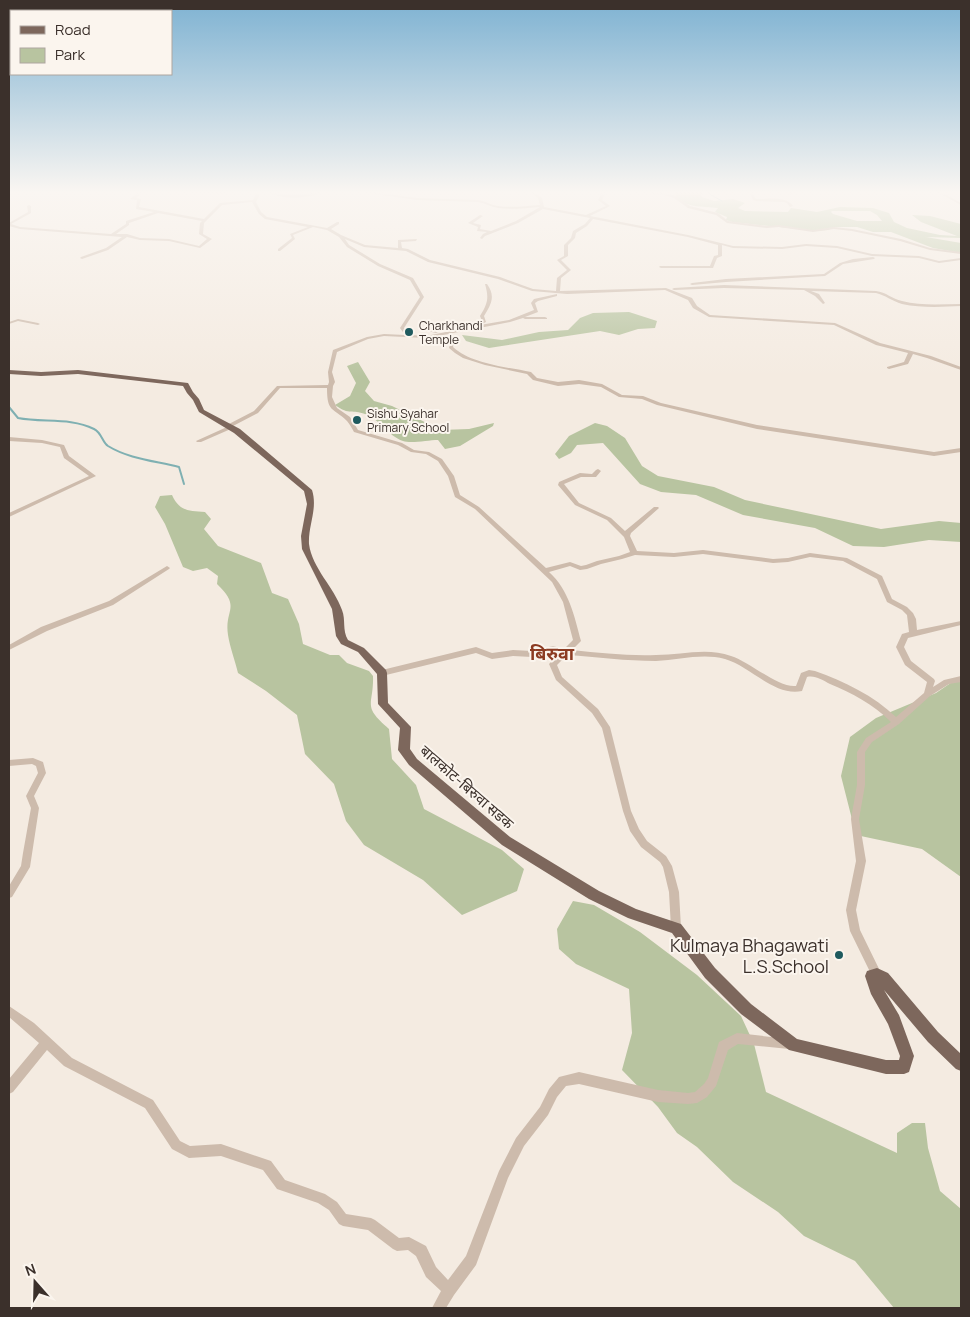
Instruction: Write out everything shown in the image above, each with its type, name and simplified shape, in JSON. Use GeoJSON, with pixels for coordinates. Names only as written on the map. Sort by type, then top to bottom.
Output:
{"type":"FeatureCollection","features":[{"type":"Feature","properties":{"kind":"main road"},"geometry":{"type":"LineString","coordinates":[[9,372],[42,374],[78,372],[186,384],[190,393],[196,399],[200,411],[230,426],[308,490],[312,501],[312,508],[306,527],[305,548],[339,612],[337,627],[339,635],[344,642],[361,650],[369,657],[382,673]]}},
{"type":"Feature","properties":{"kind":"main road","name":"बालकोट-बिरुवा सडक"},"geometry":{"type":"LineString","coordinates":[[382,673],[383,704],[406,727],[404,750],[413,762],[472,814],[506,841],[594,894],[633,914],[676,928]]}},
{"type":"Feature","properties":{"kind":"main road"},"geometry":{"type":"LineString","coordinates":[[676,928],[710,973],[746,1009],[794,1045],[886,1067],[904,1067],[907,1056],[894,1020],[876,989],[872,976],[877,975],[883,978],[933,1037],[961,1064]]}},
{"type":"Feature","properties":{"kind":"street"},"geometry":{"type":"LineString","coordinates":[[82,258],[95,253]]}},
{"type":"Feature","properties":{"kind":"street"},"geometry":{"type":"LineString","coordinates":[[361,253],[380,265],[412,279],[422,297],[402,328],[408,335]]}},
{"type":"Feature","properties":{"kind":"street"},"geometry":{"type":"LineString","coordinates":[[414,253],[429,261],[499,278],[532,290],[567,293],[738,286],[876,292],[904,303],[961,305]]}},
{"type":"Feature","properties":{"kind":"street"},"geometry":{"type":"LineString","coordinates":[[558,292],[559,278],[568,270],[559,260],[566,256],[566,253]]}},
{"type":"Feature","properties":{"kind":"street"},"geometry":{"type":"LineString","coordinates":[[661,267],[712,267],[715,257],[720,256],[720,253]]}},
{"type":"Feature","properties":{"kind":"street"},"geometry":{"type":"LineString","coordinates":[[869,253],[882,256],[919,257],[946,262],[961,259]]}},
{"type":"Feature","properties":{"kind":"street"},"geometry":{"type":"LineString","coordinates":[[668,289],[708,282],[825,275],[835,265],[841,263],[882,256]]}},
{"type":"Feature","properties":{"kind":"street"},"geometry":{"type":"LineString","coordinates":[[471,327],[484,322],[482,316],[490,300],[491,291],[486,285]]}},
{"type":"Feature","properties":{"kind":"street"},"geometry":{"type":"LineString","coordinates":[[668,289],[690,299],[695,307],[709,316],[835,324],[878,344],[961,369]]}},
{"type":"Feature","properties":{"kind":"street"},"geometry":{"type":"LineString","coordinates":[[804,289],[817,295],[823,303]]}},
{"type":"Feature","properties":{"kind":"street"},"geometry":{"type":"LineString","coordinates":[[521,318],[536,311],[533,303],[536,300],[567,293]]}},
{"type":"Feature","properties":{"kind":"street"},"geometry":{"type":"LineString","coordinates":[[426,337],[521,318],[545,318]]}},
{"type":"Feature","properties":{"kind":"street"},"geometry":{"type":"LineString","coordinates":[[9,323],[18,320],[38,324]]}},
{"type":"Feature","properties":{"kind":"street"},"geometry":{"type":"LineString","coordinates":[[435,330],[426,330],[450,332]]}},
{"type":"Feature","properties":{"kind":"street"},"geometry":{"type":"LineString","coordinates":[[676,928],[674,892],[667,866],[663,859],[644,844],[635,831],[627,810],[606,727],[595,711],[555,671],[553,664],[576,640],[567,599],[554,580],[477,508],[458,496],[451,476],[440,460],[427,453],[414,451],[400,444],[356,431],[353,423],[333,410],[329,398],[332,382],[330,372],[335,351],[367,338],[384,335],[447,338],[452,344],[451,347],[454,352],[466,357],[529,373],[535,379],[558,384],[579,382],[602,386],[621,396],[642,398],[659,404],[757,427],[934,454],[961,450]]}},
{"type":"Feature","properties":{"kind":"street"},"geometry":{"type":"LineString","coordinates":[[888,368],[906,364],[910,353]]}},
{"type":"Feature","properties":{"kind":"street"},"geometry":{"type":"LineString","coordinates":[[199,441],[256,412],[279,387],[330,386]]}},
{"type":"Feature","properties":{"kind":"street"},"geometry":{"type":"LineString","coordinates":[[9,439],[39,443],[52,442],[62,446],[66,457],[93,476],[9,515]]}},
{"type":"Feature","properties":{"kind":"street"},"geometry":{"type":"LineString","coordinates":[[598,471],[594,476],[580,475],[561,483],[561,485],[577,504],[609,519],[627,536],[634,553]]}},
{"type":"Feature","properties":{"kind":"street"},"geometry":{"type":"LineString","coordinates":[[627,536],[628,532],[656,508]]}},
{"type":"Feature","properties":{"kind":"street"},"geometry":{"type":"LineString","coordinates":[[544,571],[570,564],[580,568],[587,567],[634,553],[674,555],[703,552],[773,561],[796,559],[805,555],[845,559],[880,578],[889,600],[907,608],[913,626],[913,633]]}},
{"type":"Feature","properties":{"kind":"street"},"geometry":{"type":"LineString","coordinates":[[9,648],[44,629],[105,606],[167,568]]}},
{"type":"Feature","properties":{"kind":"street"},"geometry":{"type":"LineString","coordinates":[[927,694],[931,681],[908,662],[900,647],[905,636],[961,623]]}},
{"type":"Feature","properties":{"kind":"street"},"geometry":{"type":"LineString","coordinates":[[382,673],[476,650],[492,656],[513,653],[532,654],[554,649],[563,652],[647,658],[676,657],[696,653],[712,654],[729,658],[769,678],[782,688],[795,691],[798,690],[804,676],[808,673],[815,674],[869,698],[896,722]]}},
{"type":"Feature","properties":{"kind":"street"},"geometry":{"type":"LineString","coordinates":[[877,975],[855,931],[851,910],[861,861],[855,819],[861,784],[861,752],[869,740],[896,722],[927,694],[947,682],[961,679]]}},
{"type":"Feature","properties":{"kind":"street"},"geometry":{"type":"LineString","coordinates":[[9,763],[33,761],[40,764],[42,772],[30,796],[35,808],[25,867],[9,894]]}},
{"type":"Feature","properties":{"kind":"street"},"geometry":{"type":"LineString","coordinates":[[9,1011],[68,1062],[150,1104],[176,1145],[189,1152],[221,1150],[267,1166],[281,1185],[321,1198],[333,1206],[343,1220],[371,1224],[397,1245],[409,1244],[421,1251],[431,1272],[449,1290]]}},
{"type":"Feature","properties":{"kind":"street"},"geometry":{"type":"LineString","coordinates":[[440,1308],[449,1290],[471,1260],[503,1175],[520,1142],[544,1111],[553,1093],[563,1081],[579,1078],[679,1099],[698,1097],[711,1084],[723,1046],[738,1038],[794,1045]]}},
{"type":"Feature","properties":{"kind":"street"},"geometry":{"type":"LineString","coordinates":[[9,1088],[47,1042]]}},
{"type":"Feature","properties":{"kind":"green space"},"geometry":{"type":"Polygon","coordinates":[[[629,312],[657,321],[655,328],[638,329],[619,335],[600,331],[489,348],[466,341],[462,335],[502,340],[539,332],[568,330],[580,318],[593,313],[629,312]]]}},
{"type":"Feature","properties":{"kind":"green space"},"geometry":{"type":"Polygon","coordinates":[[[358,362],[370,382],[365,391],[374,401],[392,406],[441,430],[469,429],[494,423],[493,426],[460,446],[445,449],[438,440],[410,442],[398,439],[370,416],[344,410],[335,405],[350,396],[356,383],[347,366],[358,362]]]}},
{"type":"Feature","properties":{"kind":"green space"},"geometry":{"type":"Polygon","coordinates":[[[595,423],[607,426],[625,438],[642,466],[658,476],[714,487],[745,500],[881,529],[939,521],[961,523],[961,542],[929,540],[884,547],[853,546],[815,528],[743,515],[696,495],[661,492],[640,484],[603,443],[577,445],[571,453],[559,459],[555,454],[569,436],[595,423]]]}},
{"type":"Feature","properties":{"kind":"green space"},"geometry":{"type":"Polygon","coordinates":[[[172,495],[181,507],[205,512],[211,519],[204,529],[218,546],[261,563],[272,593],[288,599],[299,624],[303,644],[330,655],[339,655],[347,663],[369,671],[373,676],[372,710],[389,729],[392,759],[416,785],[424,809],[502,850],[524,869],[517,891],[462,915],[423,880],[364,845],[346,821],[334,784],[305,754],[297,715],[266,691],[238,673],[228,635],[229,598],[217,584],[218,576],[207,568],[193,571],[183,567],[165,524],[155,507],[160,496],[172,495]]]}},
{"type":"Feature","properties":{"kind":"green space"},"geometry":{"type":"Polygon","coordinates":[[[961,676],[961,877],[922,849],[856,835],[841,776],[850,737],[876,718],[936,693],[961,676]]]}},
{"type":"Feature","properties":{"kind":"green space"},"geometry":{"type":"Polygon","coordinates":[[[573,901],[594,905],[640,932],[697,975],[741,1016],[754,1044],[766,1092],[897,1153],[897,1133],[912,1123],[925,1123],[928,1148],[940,1191],[961,1209],[961,1308],[894,1308],[855,1261],[804,1236],[778,1212],[733,1182],[697,1147],[677,1133],[658,1107],[622,1070],[632,1033],[629,989],[576,964],[559,949],[557,929],[573,901]]]}},
{"type":"Feature","properties":{"kind":"waterway"},"geometry":{"type":"LineString","coordinates":[[9,407],[18,418],[85,425],[99,433],[106,444],[116,450],[134,457],[179,467],[184,484]]}},
{"type":"Feature","properties":{"kind":"place","name":"Charkhandi Temple"},"geometry":{"type":"Point","coordinates":[409,332]}},
{"type":"Feature","properties":{"kind":"place","name":"Sishu Syahar Primary School"},"geometry":{"type":"Point","coordinates":[357,420]}},
{"type":"Feature","properties":{"kind":"place","name":"Kulmaya Bhagawati L.S.School"},"geometry":{"type":"Point","coordinates":[839,955]}},
{"type":"Feature","properties":{"kind":"district","name":"बिरुवा"},"geometry":{"type":"Point","coordinates":[552,653]}}]}
